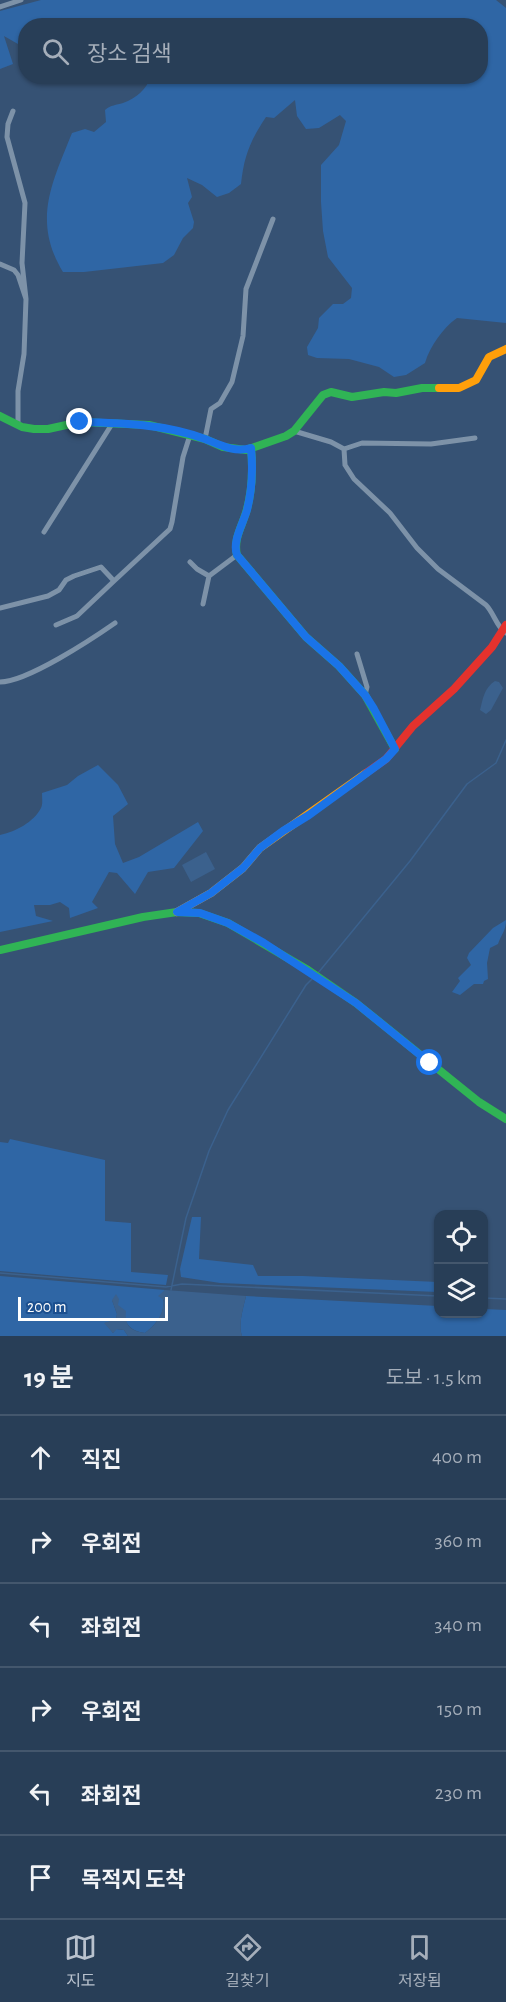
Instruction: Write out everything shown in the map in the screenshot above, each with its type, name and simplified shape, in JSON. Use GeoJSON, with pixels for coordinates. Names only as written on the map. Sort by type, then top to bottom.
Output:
{"type":"FeatureCollection","features":[{"type":"Feature","properties":{"kind":"street"},"geometry":{"type":"LineString","coordinates":[[0,7],[21,0]]}},
{"type":"Feature","properties":{"kind":"street"},"geometry":{"type":"LineString","coordinates":[[13,111],[8,124],[7,137],[25,203],[22,263],[26,299],[24,354],[18,391],[18,425]]}},
{"type":"Feature","properties":{"kind":"street"},"geometry":{"type":"LineString","coordinates":[[205,439],[211,409],[220,403],[232,382],[243,336],[246,289],[273,219]]}},
{"type":"Feature","properties":{"kind":"street"},"geometry":{"type":"LineString","coordinates":[[0,264],[14,270],[18,275],[26,299]]}},
{"type":"Feature","properties":{"kind":"street"},"geometry":{"type":"LineString","coordinates":[[0,416],[18,425],[34,429],[48,429],[80,422],[149,425],[205,439],[223,447],[246,450],[294,431],[323,395],[331,392],[352,397],[422,388],[459,388],[476,380],[489,357],[506,349]]}},
{"type":"Feature","properties":{"kind":"street"},"geometry":{"type":"LineString","coordinates":[[44,532],[112,424]]}},
{"type":"Feature","properties":{"kind":"street"},"geometry":{"type":"LineString","coordinates":[[294,431],[330,442],[344,449],[362,443],[430,444],[475,438]]}},
{"type":"Feature","properties":{"kind":"street"},"geometry":{"type":"LineString","coordinates":[[56,625],[77,616],[170,529],[183,457],[190,435]]}},
{"type":"Feature","properties":{"kind":"street"},"geometry":{"type":"LineString","coordinates":[[251,448],[252,477],[247,509],[236,542],[237,555],[306,637],[339,666],[365,695],[395,749]]}},
{"type":"Feature","properties":{"kind":"street"},"geometry":{"type":"LineString","coordinates":[[177,912],[211,893],[243,868],[260,848],[386,759],[413,726],[454,689],[505,630],[486,605],[438,570],[417,548],[390,513],[354,479],[345,465],[344,449]]}},
{"type":"Feature","properties":{"kind":"street"},"geometry":{"type":"LineString","coordinates":[[203,604],[209,576],[237,555]]}},
{"type":"Feature","properties":{"kind":"street"},"geometry":{"type":"LineString","coordinates":[[190,562],[209,576]]}},
{"type":"Feature","properties":{"kind":"street"},"geometry":{"type":"LineString","coordinates":[[0,608],[48,596],[59,590],[66,580],[95,568],[101,567],[114,581]]}},
{"type":"Feature","properties":{"kind":"street"},"geometry":{"type":"LineString","coordinates":[[0,682],[28,674],[83,645],[116,623]]}},
{"type":"Feature","properties":{"kind":"street"},"geometry":{"type":"LineString","coordinates":[[357,654],[366,687],[365,695]]}},
{"type":"Feature","properties":{"kind":"street"},"geometry":{"type":"LineString","coordinates":[[0,950],[143,917],[177,912],[200,913],[228,923],[290,959],[356,1003],[479,1102],[506,1119]]}},
{"type":"Feature","properties":{"kind":"shaded area"},"geometry":{"type":"Polygon","coordinates":[[[41,0],[496,0],[506,8],[506,323],[457,318],[438,338],[425,363],[406,375],[394,377],[379,367],[349,359],[317,358],[308,355],[307,347],[318,328],[319,318],[333,304],[343,304],[351,298],[352,288],[328,257],[321,202],[321,165],[339,145],[346,121],[340,115],[319,128],[306,129],[297,116],[295,100],[274,118],[266,117],[249,149],[241,184],[229,193],[217,197],[202,185],[187,178],[192,197],[188,203],[194,222],[193,228],[183,238],[174,255],[163,263],[84,272],[63,272],[54,253],[47,219],[52,186],[72,133],[85,129],[94,132],[106,122],[105,110],[137,96],[147,84],[488,84],[488,18],[18,18],[18,44],[4,36],[13,64],[0,69],[0,11],[41,0]]]}},
{"type":"Feature","properties":{"kind":"shaded area"},"geometry":{"type":"Polygon","coordinates":[[[495,681],[499,682],[503,688],[491,710],[486,714],[480,710],[482,702],[486,690],[495,681]]]}},
{"type":"Feature","properties":{"kind":"shaded area"},"geometry":{"type":"Polygon","coordinates":[[[98,765],[118,785],[128,804],[113,816],[115,844],[123,863],[139,857],[198,822],[203,831],[174,868],[148,872],[135,894],[117,873],[109,872],[92,902],[98,908],[70,918],[69,908],[60,902],[50,905],[34,905],[36,916],[53,921],[0,932],[0,835],[18,829],[34,818],[42,806],[42,793],[67,785],[98,765]]]}},
{"type":"Feature","properties":{"kind":"shaded area"},"geometry":{"type":"Polygon","coordinates":[[[206,852],[215,869],[191,882],[182,865],[206,852]]]}},
{"type":"Feature","properties":{"kind":"shaded area"},"geometry":{"type":"Polygon","coordinates":[[[506,920],[498,944],[490,948],[487,963],[488,979],[483,984],[474,984],[460,995],[452,992],[460,981],[458,978],[471,965],[467,958],[469,953],[493,928],[506,920]]]}},
{"type":"Feature","properties":{"kind":"shaded area"},"geometry":{"type":"Polygon","coordinates":[[[10,1139],[105,1160],[105,1221],[131,1223],[131,1272],[168,1275],[166,1285],[0,1271],[0,1142],[8,1143],[10,1139]]]}},
{"type":"Feature","properties":{"kind":"shaded area"},"geometry":{"type":"Polygon","coordinates":[[[192,1217],[201,1217],[199,1259],[253,1265],[258,1276],[434,1282],[434,1292],[220,1283],[181,1277],[180,1269],[192,1217]]]}},
{"type":"Feature","properties":{"kind":"shaded area"},"geometry":{"type":"Polygon","coordinates":[[[0,1276],[165,1290],[162,1295],[164,1306],[157,1321],[145,1333],[128,1325],[112,1300],[117,1314],[116,1320],[105,1323],[113,1333],[116,1329],[124,1330],[128,1336],[0,1336],[0,1276]]]}},
{"type":"Feature","properties":{"kind":"shaded area"},"geometry":{"type":"Polygon","coordinates":[[[165,1290],[246,1296],[241,1321],[242,1336],[128,1336],[124,1330],[117,1329],[113,1333],[104,1323],[116,1319],[117,1314],[112,1300],[116,1294],[119,1299],[118,1305],[126,1311],[127,1324],[136,1331],[145,1333],[161,1315],[164,1300],[158,1296],[165,1290]]]}},
{"type":"Feature","properties":{"kind":"shaded area"},"geometry":{"type":"Polygon","coordinates":[[[246,1296],[434,1306],[434,1318],[488,1318],[488,1309],[506,1310],[506,1336],[242,1336],[242,1311],[246,1296]]]}},
{"type":"Feature","properties":{"kind":"waterway"},"geometry":{"type":"LineString","coordinates":[[318,973],[410,861],[467,784],[496,763],[506,740]]}},
{"type":"Feature","properties":{"kind":"waterway"},"geometry":{"type":"LineString","coordinates":[[171,1290],[186,1218],[209,1151],[228,1110],[306,985],[312,979]]}},
{"type":"Feature","properties":{"kind":"waterway"},"geometry":{"type":"LineString","coordinates":[[0,1273],[166,1287],[182,1284],[434,1296]]}},
{"type":"Feature","properties":{"kind":"waterway"},"geometry":{"type":"LineString","coordinates":[[488,1298],[506,1299]]}},
{"type":"Feature","properties":{"kind":"traffic: fast"},"geometry":{"type":"LineString","coordinates":[[0,416],[22,427],[34,429],[48,429],[80,422],[149,425],[205,439],[223,447],[246,450],[294,431],[323,395],[331,392],[352,397],[439,388]]}},
{"type":"Feature","properties":{"kind":"traffic: fast"},"geometry":{"type":"LineString","coordinates":[[251,448],[250,494],[237,537],[237,555],[306,637],[339,666],[365,695],[395,749]]}},
{"type":"Feature","properties":{"kind":"traffic: fast"},"geometry":{"type":"LineString","coordinates":[[0,950],[143,917],[177,912],[199,913],[228,923],[308,970],[356,1003],[479,1102],[506,1119]]}},
{"type":"Feature","properties":{"kind":"traffic: slow"},"geometry":{"type":"LineString","coordinates":[[439,388],[459,388],[476,380],[489,357],[506,349]]}},
{"type":"Feature","properties":{"kind":"traffic: slow"},"geometry":{"type":"LineString","coordinates":[[177,912],[211,893],[243,868],[260,848],[366,773]]}},
{"type":"Feature","properties":{"kind":"traffic: jam"},"geometry":{"type":"LineString","coordinates":[[366,773],[386,759],[413,726],[454,689],[492,647],[506,625]]}},
{"type":"Feature","properties":{"kind":"route"},"geometry":{"type":"LineString","coordinates":[[80,422],[149,425],[205,439],[223,447],[246,450],[251,448],[252,477],[247,509],[236,542],[237,555],[306,637],[339,666],[365,695],[395,749],[386,759],[260,848],[243,868],[211,893],[177,912],[200,913],[228,923],[264,943],[356,1003],[430,1063]]}}]}
